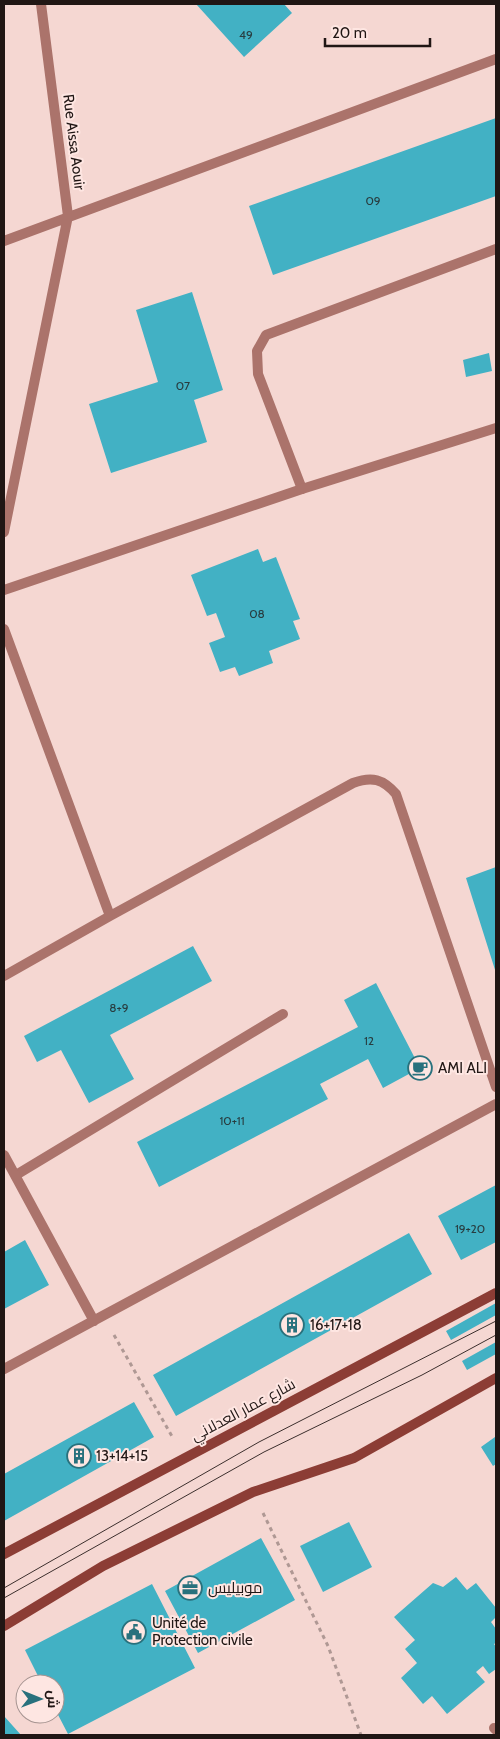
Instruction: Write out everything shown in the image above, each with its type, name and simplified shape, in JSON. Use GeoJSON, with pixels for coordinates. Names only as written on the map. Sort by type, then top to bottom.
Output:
{"type":"FeatureCollection","features":[{"type":"Feature","properties":{"kind":"main road","name":"شارع عمار العدلاني"},"geometry":{"type":"LineString","coordinates":[[4,1554],[496,1293]]}},
{"type":"Feature","properties":{"kind":"main road"},"geometry":{"type":"LineString","coordinates":[[4,1626],[103,1566],[253,1492],[354,1458],[496,1378]]}},
{"type":"Feature","properties":{"kind":"street","name":"Rue Aissa Aouir"},"geometry":{"type":"LineString","coordinates":[[4,532],[68,216],[41,4]]}},
{"type":"Feature","properties":{"kind":"street"},"geometry":{"type":"LineString","coordinates":[[4,241],[496,59]]}},
{"type":"Feature","properties":{"kind":"street"},"geometry":{"type":"LineString","coordinates":[[302,489],[258,374],[257,351],[266,335],[496,250]]}},
{"type":"Feature","properties":{"kind":"street"},"geometry":{"type":"LineString","coordinates":[[4,590],[302,489],[496,428]]}},
{"type":"Feature","properties":{"kind":"street"},"geometry":{"type":"LineString","coordinates":[[4,629],[110,916]]}},
{"type":"Feature","properties":{"kind":"street"},"geometry":{"type":"LineString","coordinates":[[4,976],[353,783],[364,779],[376,780],[388,785],[396,794],[496,1087]]}},
{"type":"Feature","properties":{"kind":"street"},"geometry":{"type":"LineString","coordinates":[[16,1175],[283,1014]]}},
{"type":"Feature","properties":{"kind":"street"},"geometry":{"type":"LineString","coordinates":[[4,1369],[496,1104]]}},
{"type":"Feature","properties":{"kind":"street"},"geometry":{"type":"LineString","coordinates":[[4,1155],[98,1318]]}},
{"type":"Feature","properties":{"kind":"path"},"geometry":{"type":"LineString","coordinates":[[98,1318],[185,1458]]}},
{"type":"Feature","properties":{"kind":"path"},"geometry":{"type":"LineString","coordinates":[[253,1492],[328,1646],[361,1735]]}},
{"type":"Feature","properties":{"kind":"building"},"geometry":{"type":"Polygon","coordinates":[[[196,4],[284,4],[292,13],[244,57],[196,4]]]}},
{"type":"Feature","properties":{"kind":"building"},"geometry":{"type":"Polygon","coordinates":[[[496,118],[496,196],[273,275],[249,206],[496,118]]]}},
{"type":"Feature","properties":{"kind":"building"},"geometry":{"type":"Polygon","coordinates":[[[192,292],[223,390],[194,400],[207,442],[111,473],[89,404],[158,382],[136,310],[192,292]]]}},
{"type":"Feature","properties":{"kind":"building"},"geometry":{"type":"Polygon","coordinates":[[[489,353],[492,371],[466,377],[463,360],[489,353]]]}},
{"type":"Feature","properties":{"kind":"building"},"geometry":{"type":"Polygon","coordinates":[[[258,549],[263,562],[276,557],[300,619],[293,621],[300,639],[269,651],[273,663],[239,676],[235,667],[220,672],[209,643],[225,637],[216,613],[207,616],[191,575],[258,549]]]}},
{"type":"Feature","properties":{"kind":"building"},"geometry":{"type":"Polygon","coordinates":[[[496,867],[496,973],[466,878],[496,867]]]}},
{"type":"Feature","properties":{"kind":"building"},"geometry":{"type":"Polygon","coordinates":[[[193,946],[212,981],[110,1035],[134,1079],[89,1103],[61,1050],[37,1062],[24,1036],[193,946]]]}},
{"type":"Feature","properties":{"kind":"building"},"geometry":{"type":"Polygon","coordinates":[[[376,983],[420,1068],[383,1088],[368,1059],[320,1084],[328,1099],[159,1187],[137,1142],[358,1027],[344,1000],[376,983]]]}},
{"type":"Feature","properties":{"kind":"building"},"geometry":{"type":"Polygon","coordinates":[[[496,1185],[496,1242],[461,1260],[438,1216],[496,1185]]]}},
{"type":"Feature","properties":{"kind":"building","name":"16+17+18"},"geometry":{"type":"Polygon","coordinates":[[[409,1233],[432,1274],[176,1416],[153,1375],[409,1233]]]}},
{"type":"Feature","properties":{"kind":"building"},"geometry":{"type":"Polygon","coordinates":[[[25,1240],[49,1285],[4,1309],[4,1252],[25,1240]]]}},
{"type":"Feature","properties":{"kind":"building"},"geometry":{"type":"Polygon","coordinates":[[[496,1303],[496,1315],[451,1340],[446,1331],[496,1303]]]}},
{"type":"Feature","properties":{"kind":"building"},"geometry":{"type":"Polygon","coordinates":[[[496,1342],[496,1354],[467,1370],[462,1361],[496,1342]]]}},
{"type":"Feature","properties":{"kind":"building","name":"13+14+15"},"geometry":{"type":"Polygon","coordinates":[[[134,1402],[154,1437],[4,1521],[4,1474],[134,1402]]]}},
{"type":"Feature","properties":{"kind":"building"},"geometry":{"type":"Polygon","coordinates":[[[495,1437],[496,1464],[493,1466],[481,1447],[495,1437]]]}},
{"type":"Feature","properties":{"kind":"building"},"geometry":{"type":"Polygon","coordinates":[[[349,1522],[372,1567],[323,1592],[300,1546],[349,1522]]]}},
{"type":"Feature","properties":{"kind":"building"},"geometry":{"type":"Polygon","coordinates":[[[261,1538],[295,1600],[198,1653],[165,1591],[261,1538]]]}},
{"type":"Feature","properties":{"kind":"building"},"geometry":{"type":"Polygon","coordinates":[[[456,1577],[467,1590],[476,1583],[496,1608],[496,1617],[491,1622],[496,1629],[496,1643],[494,1644],[496,1647],[496,1669],[489,1674],[483,1666],[476,1672],[485,1682],[447,1714],[432,1696],[423,1704],[401,1678],[417,1663],[405,1649],[415,1640],[394,1617],[433,1583],[443,1587],[456,1577]]]}},
{"type":"Feature","properties":{"kind":"building"},"geometry":{"type":"Polygon","coordinates":[[[152,1584],[195,1668],[68,1734],[63,1724],[65,1724],[65,1674],[37,1674],[25,1650],[152,1584]]]}},
{"type":"Feature","properties":{"kind":"building"},"geometry":{"type":"Polygon","coordinates":[[[4,1716],[21,1735],[4,1735],[4,1716]]]}},
{"type":"Feature","properties":{"kind":"tram line"},"geometry":{"type":"LineString","coordinates":[[4,1588],[259,1442],[496,1321]]}},
{"type":"Feature","properties":{"kind":"tram line"},"geometry":{"type":"LineString","coordinates":[[4,1598],[264,1452],[422,1375],[496,1335]]}},
{"type":"Feature","properties":{"kind":"place","name":"AMI ALI"},"geometry":{"type":"Point","coordinates":[420,1068]}},
{"type":"Feature","properties":{"kind":"place","name":"16+17+18"},"geometry":{"type":"Point","coordinates":[292,1325]}},
{"type":"Feature","properties":{"kind":"place","name":"13+14+15"},"geometry":{"type":"Point","coordinates":[79,1456]}},
{"type":"Feature","properties":{"kind":"place","name":"موبيليس"},"geometry":{"type":"Point","coordinates":[190,1588]}},
{"type":"Feature","properties":{"kind":"place","name":"Unité de Protection civile"},"geometry":{"type":"Point","coordinates":[134,1632]}}]}
